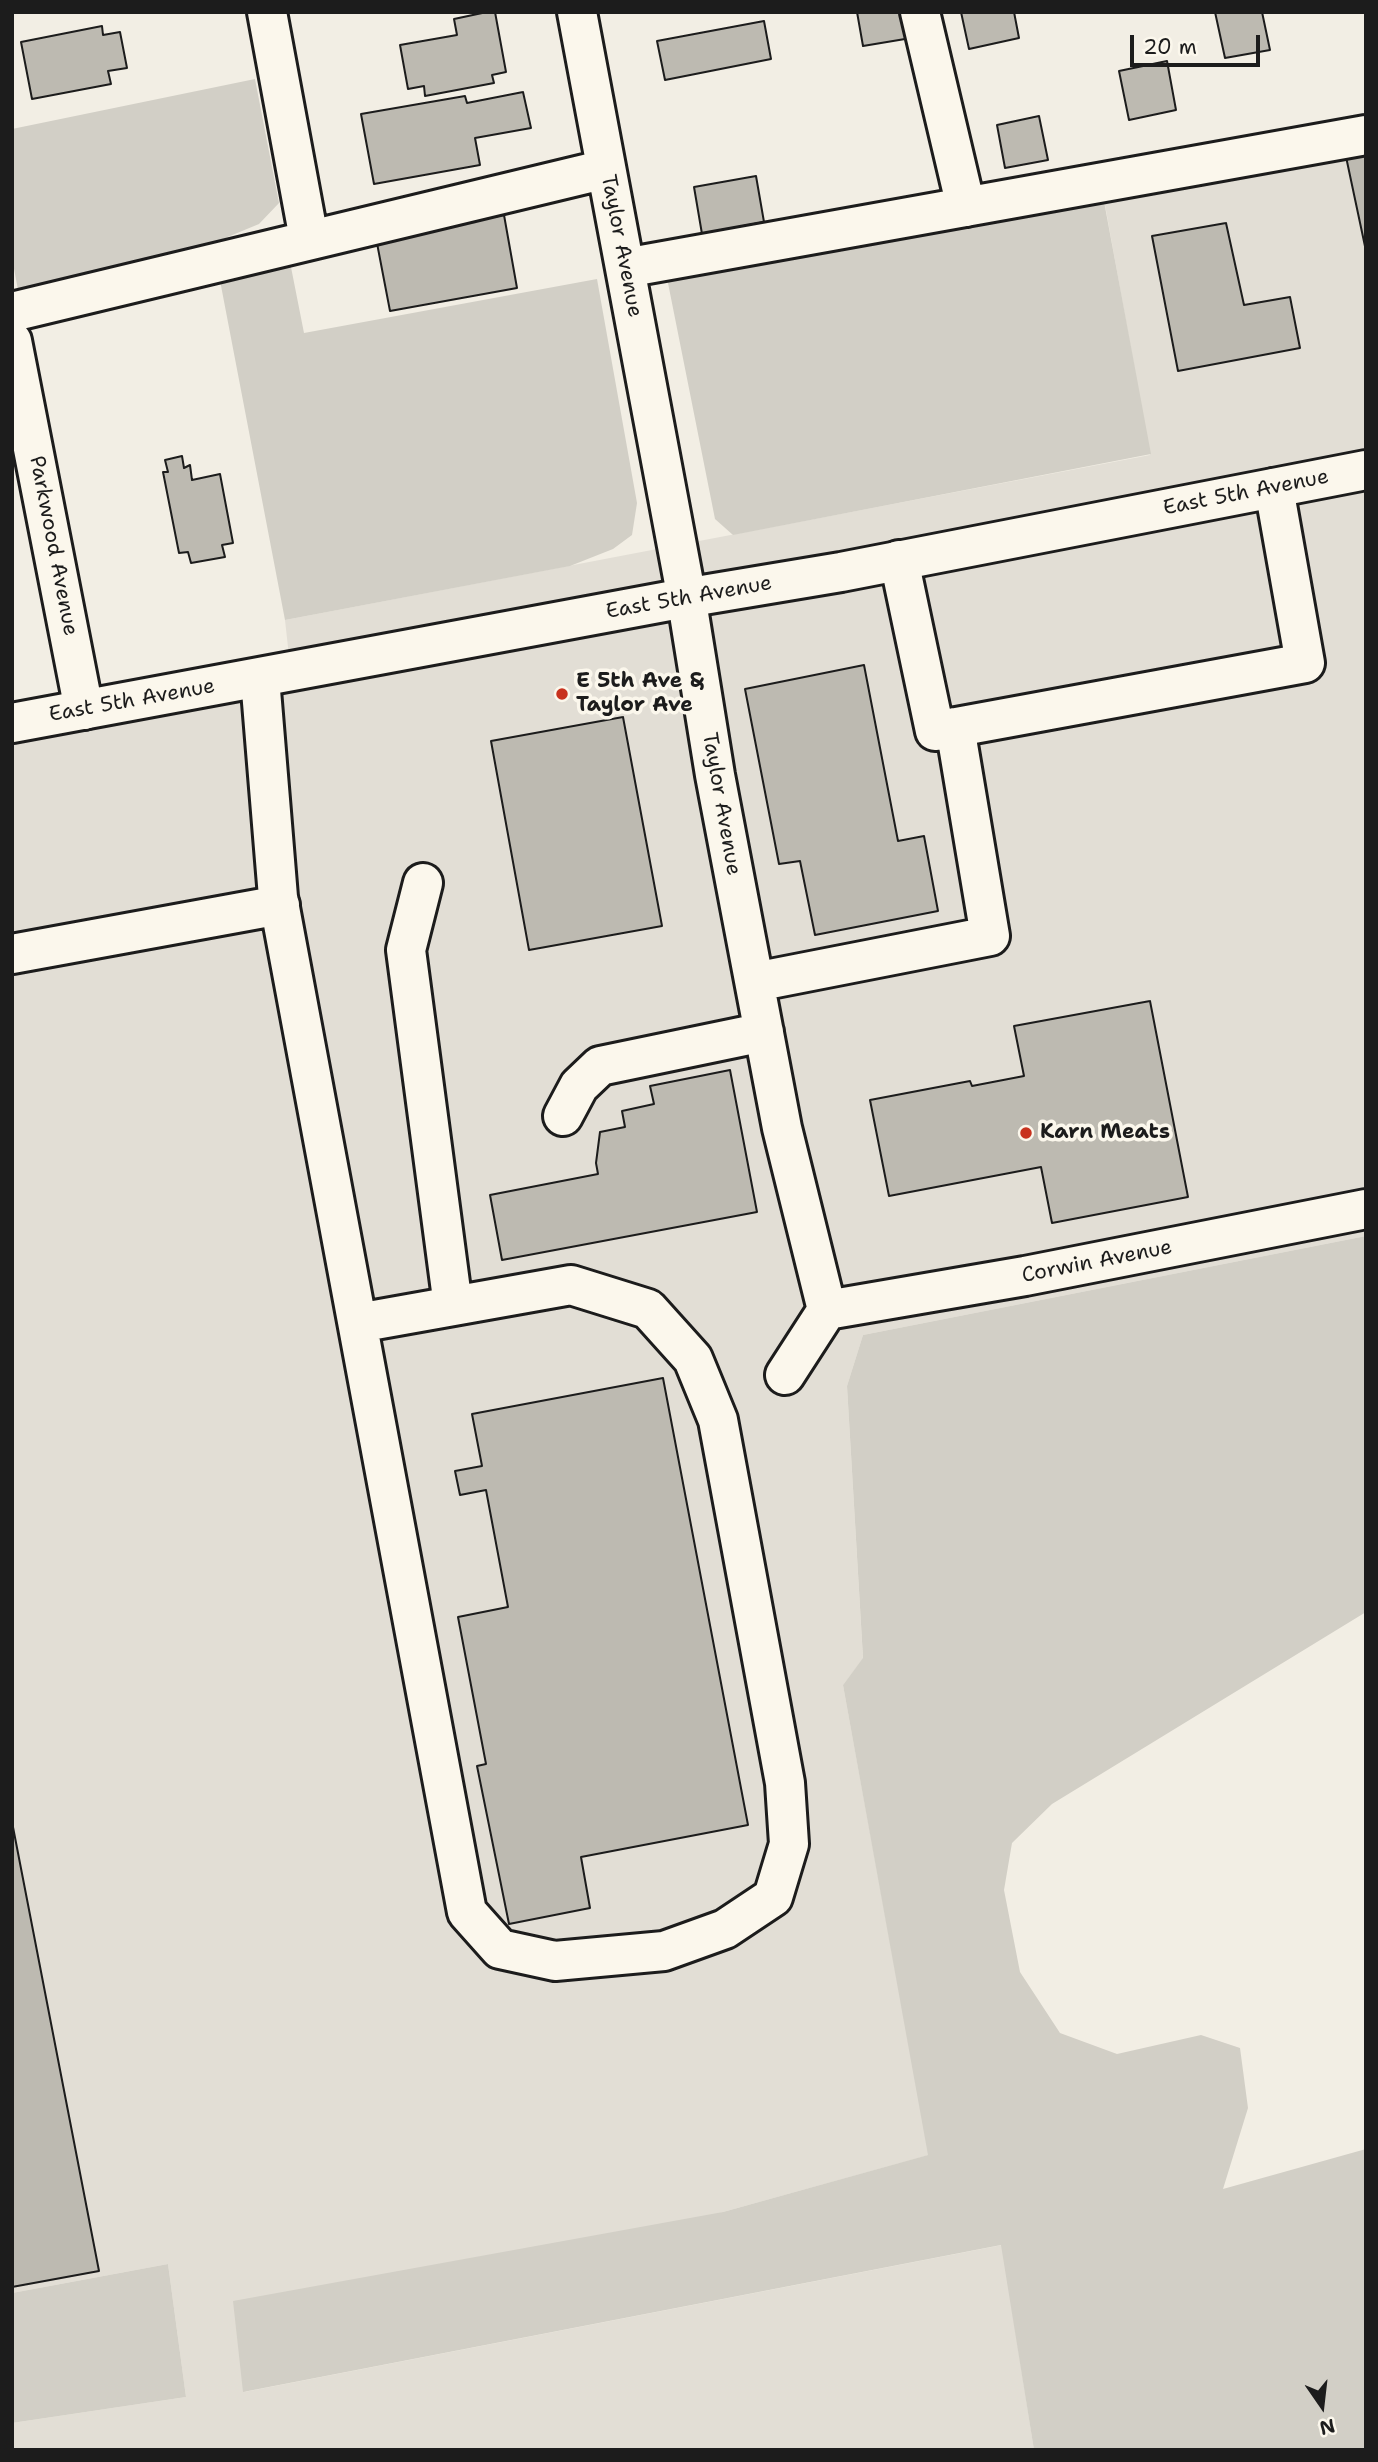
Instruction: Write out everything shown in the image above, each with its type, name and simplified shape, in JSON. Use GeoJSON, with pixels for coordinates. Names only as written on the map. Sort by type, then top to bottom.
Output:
{"type":"FeatureCollection","features":[{"type":"Feature","properties":{"kind":"street"},"geometry":{"type":"LineString","coordinates":[[267,12],[309,239]]}},
{"type":"Feature","properties":{"kind":"street","name":"Taylor Avenue"},"geometry":{"type":"LineString","coordinates":[[577,12],[715,775],[782,1128],[827,1310]]}},
{"type":"Feature","properties":{"kind":"street"},"geometry":{"type":"LineString","coordinates":[[920,12],[966,207]]}},
{"type":"Feature","properties":{"kind":"street"},"geometry":{"type":"LineString","coordinates":[[625,268],[1366,135]]}},
{"type":"Feature","properties":{"kind":"street"},"geometry":{"type":"LineString","coordinates":[[12,312],[606,169]]}},
{"type":"Feature","properties":{"kind":"street","name":"Parkwood Avenue"},"geometry":{"type":"LineString","coordinates":[[14,355],[84,710]]}},
{"type":"Feature","properties":{"kind":"street","name":"East 5th Avenue"},"geometry":{"type":"LineString","coordinates":[[12,723],[899,560],[1366,470]]}},
{"type":"Feature","properties":{"kind":"street"},"geometry":{"type":"LineString","coordinates":[[899,560],[935,731],[1306,663],[1274,488]]}},
{"type":"Feature","properties":{"kind":"street"},"geometry":{"type":"LineString","coordinates":[[260,678],[280,905],[467,1912],[500,1950],[555,1961],[664,1951],[724,1929],[773,1897],[789,1844],[785,1783],[718,1420],[693,1359],[648,1309],[571,1285],[358,1323]]}},
{"type":"Feature","properties":{"kind":"street"},"geometry":{"type":"LineString","coordinates":[[755,982],[990,936],[955,727]]}},
{"type":"Feature","properties":{"kind":"street"},"geometry":{"type":"LineString","coordinates":[[423,883],[406,950],[453,1306]]}},
{"type":"Feature","properties":{"kind":"street"},"geometry":{"type":"LineString","coordinates":[[12,954],[280,905]]}},
{"type":"Feature","properties":{"kind":"street"},"geometry":{"type":"LineString","coordinates":[[564,1116],[579,1086],[600,1066],[764,1032]]}},
{"type":"Feature","properties":{"kind":"street","name":"Corwin Avenue"},"geometry":{"type":"LineString","coordinates":[[827,1310],[1026,1276],[1366,1209]]}},
{"type":"Feature","properties":{"kind":"street"},"geometry":{"type":"LineString","coordinates":[[785,1376],[827,1310]]}},
{"type":"Feature","properties":{"kind":"shaded area"},"geometry":{"type":"Polygon","coordinates":[[[255,79],[279,203],[259,224],[213,243],[18,290],[12,258],[12,129],[255,79]]]}},
{"type":"Feature","properties":{"kind":"shaded area"},"geometry":{"type":"Polygon","coordinates":[[[1366,124],[1366,1236],[863,1335],[847,1386],[863,1659],[843,1685],[929,2155],[723,2212],[244,2392],[1002,2245],[1034,2450],[12,2450],[12,2423],[186,2397],[168,2264],[12,2293],[12,729],[291,674],[285,620],[1150,455],[1100,177],[1366,124]]]}},
{"type":"Feature","properties":{"kind":"shaded area"},"geometry":{"type":"Polygon","coordinates":[[[1103,196],[1151,454],[733,535],[715,519],[667,278],[1103,196]]]}},
{"type":"Feature","properties":{"kind":"shaded area"},"geometry":{"type":"Polygon","coordinates":[[[289,257],[304,333],[597,279],[637,503],[632,535],[613,549],[570,566],[285,620],[218,270],[289,257]]]}},
{"type":"Feature","properties":{"kind":"shaded area"},"geometry":{"type":"Polygon","coordinates":[[[1366,1236],[1366,1612],[1052,1804],[1012,1843],[1004,1890],[1020,1972],[1060,2033],[1117,2054],[1201,2035],[1240,2048],[1248,2108],[1223,2189],[1366,2149],[1366,2450],[1034,2450],[1001,2245],[243,2392],[233,2301],[723,2212],[928,2155],[843,1685],[863,1658],[847,1386],[863,1335],[1366,1236]]]}},
{"type":"Feature","properties":{"kind":"shaded area"},"geometry":{"type":"Polygon","coordinates":[[[168,2264],[186,2397],[12,2423],[12,2293],[168,2264]]]}},
{"type":"Feature","properties":{"kind":"building"},"geometry":{"type":"Polygon","coordinates":[[[495,12],[506,72],[492,75],[494,83],[425,96],[424,86],[408,89],[400,45],[457,35],[454,19],[495,12]]]}},
{"type":"Feature","properties":{"kind":"building"},"geometry":{"type":"Polygon","coordinates":[[[857,12],[906,12],[911,38],[863,46],[857,12]]]}},
{"type":"Feature","properties":{"kind":"building"},"geometry":{"type":"Polygon","coordinates":[[[961,12],[1014,12],[1019,38],[969,49],[961,12]]]}},
{"type":"Feature","properties":{"kind":"building"},"geometry":{"type":"Polygon","coordinates":[[[1215,12],[1262,12],[1270,50],[1225,58],[1215,12]]]}},
{"type":"Feature","properties":{"kind":"building"},"geometry":{"type":"Polygon","coordinates":[[[764,21],[771,59],[665,80],[657,41],[764,21]]]}},
{"type":"Feature","properties":{"kind":"building"},"geometry":{"type":"Polygon","coordinates":[[[102,26],[103,35],[120,32],[127,68],[108,71],[111,84],[32,99],[21,42],[102,26]]]}},
{"type":"Feature","properties":{"kind":"building"},"geometry":{"type":"Polygon","coordinates":[[[1167,61],[1176,110],[1129,120],[1119,71],[1167,61]]]}},
{"type":"Feature","properties":{"kind":"building"},"geometry":{"type":"Polygon","coordinates":[[[523,92],[531,128],[475,138],[480,165],[374,184],[361,114],[465,96],[467,103],[523,92]]]}},
{"type":"Feature","properties":{"kind":"building"},"geometry":{"type":"Polygon","coordinates":[[[1039,116],[1048,160],[1005,168],[997,125],[1039,116]]]}},
{"type":"Feature","properties":{"kind":"building"},"geometry":{"type":"Polygon","coordinates":[[[1366,147],[1366,251],[1345,152],[1366,147]]]}},
{"type":"Feature","properties":{"kind":"building"},"geometry":{"type":"Polygon","coordinates":[[[756,176],[764,222],[702,234],[694,187],[756,176]]]}},
{"type":"Feature","properties":{"kind":"building"},"geometry":{"type":"Polygon","coordinates":[[[504,215],[517,288],[390,311],[376,238],[504,215]]]}},
{"type":"Feature","properties":{"kind":"building"},"geometry":{"type":"Polygon","coordinates":[[[1226,223],[1244,305],[1290,297],[1300,348],[1178,371],[1152,236],[1226,223]]]}},
{"type":"Feature","properties":{"kind":"building"},"geometry":{"type":"Polygon","coordinates":[[[182,456],[184,468],[190,465],[192,480],[220,474],[233,543],[222,545],[225,557],[191,563],[188,552],[179,553],[163,472],[168,472],[165,460],[182,456]]]}},
{"type":"Feature","properties":{"kind":"building"},"geometry":{"type":"Polygon","coordinates":[[[864,665],[898,841],[924,836],[938,911],[815,935],[800,861],[779,864],[745,689],[864,665]]]}},
{"type":"Feature","properties":{"kind":"building"},"geometry":{"type":"Polygon","coordinates":[[[623,717],[662,926],[529,950],[491,741],[623,717]]]}},
{"type":"Feature","properties":{"kind":"building","name":"Karn Meats"},"geometry":{"type":"Polygon","coordinates":[[[1150,1001],[1188,1197],[1052,1223],[1041,1167],[889,1196],[870,1100],[970,1081],[972,1086],[1024,1076],[1014,1026],[1150,1001]]]}},
{"type":"Feature","properties":{"kind":"building"},"geometry":{"type":"Polygon","coordinates":[[[730,1070],[757,1212],[502,1260],[490,1195],[598,1174],[596,1163],[600,1132],[625,1127],[622,1111],[654,1104],[650,1086],[730,1070]]]}},
{"type":"Feature","properties":{"kind":"building"},"geometry":{"type":"Polygon","coordinates":[[[663,1378],[748,1825],[581,1857],[590,1908],[509,1924],[477,1766],[486,1764],[458,1617],[508,1607],[486,1490],[460,1495],[455,1471],[482,1466],[472,1414],[663,1378]]]}},
{"type":"Feature","properties":{"kind":"building"},"geometry":{"type":"Polygon","coordinates":[[[12,1822],[99,2271],[12,2287],[12,1822]]]}},
{"type":"Feature","properties":{"kind":"place","name":"E 5th Ave & Taylor Ave"},"geometry":{"type":"Point","coordinates":[562,694]}},
{"type":"Feature","properties":{"kind":"place","name":"Karn Meats"},"geometry":{"type":"Point","coordinates":[1026,1133]}}]}
